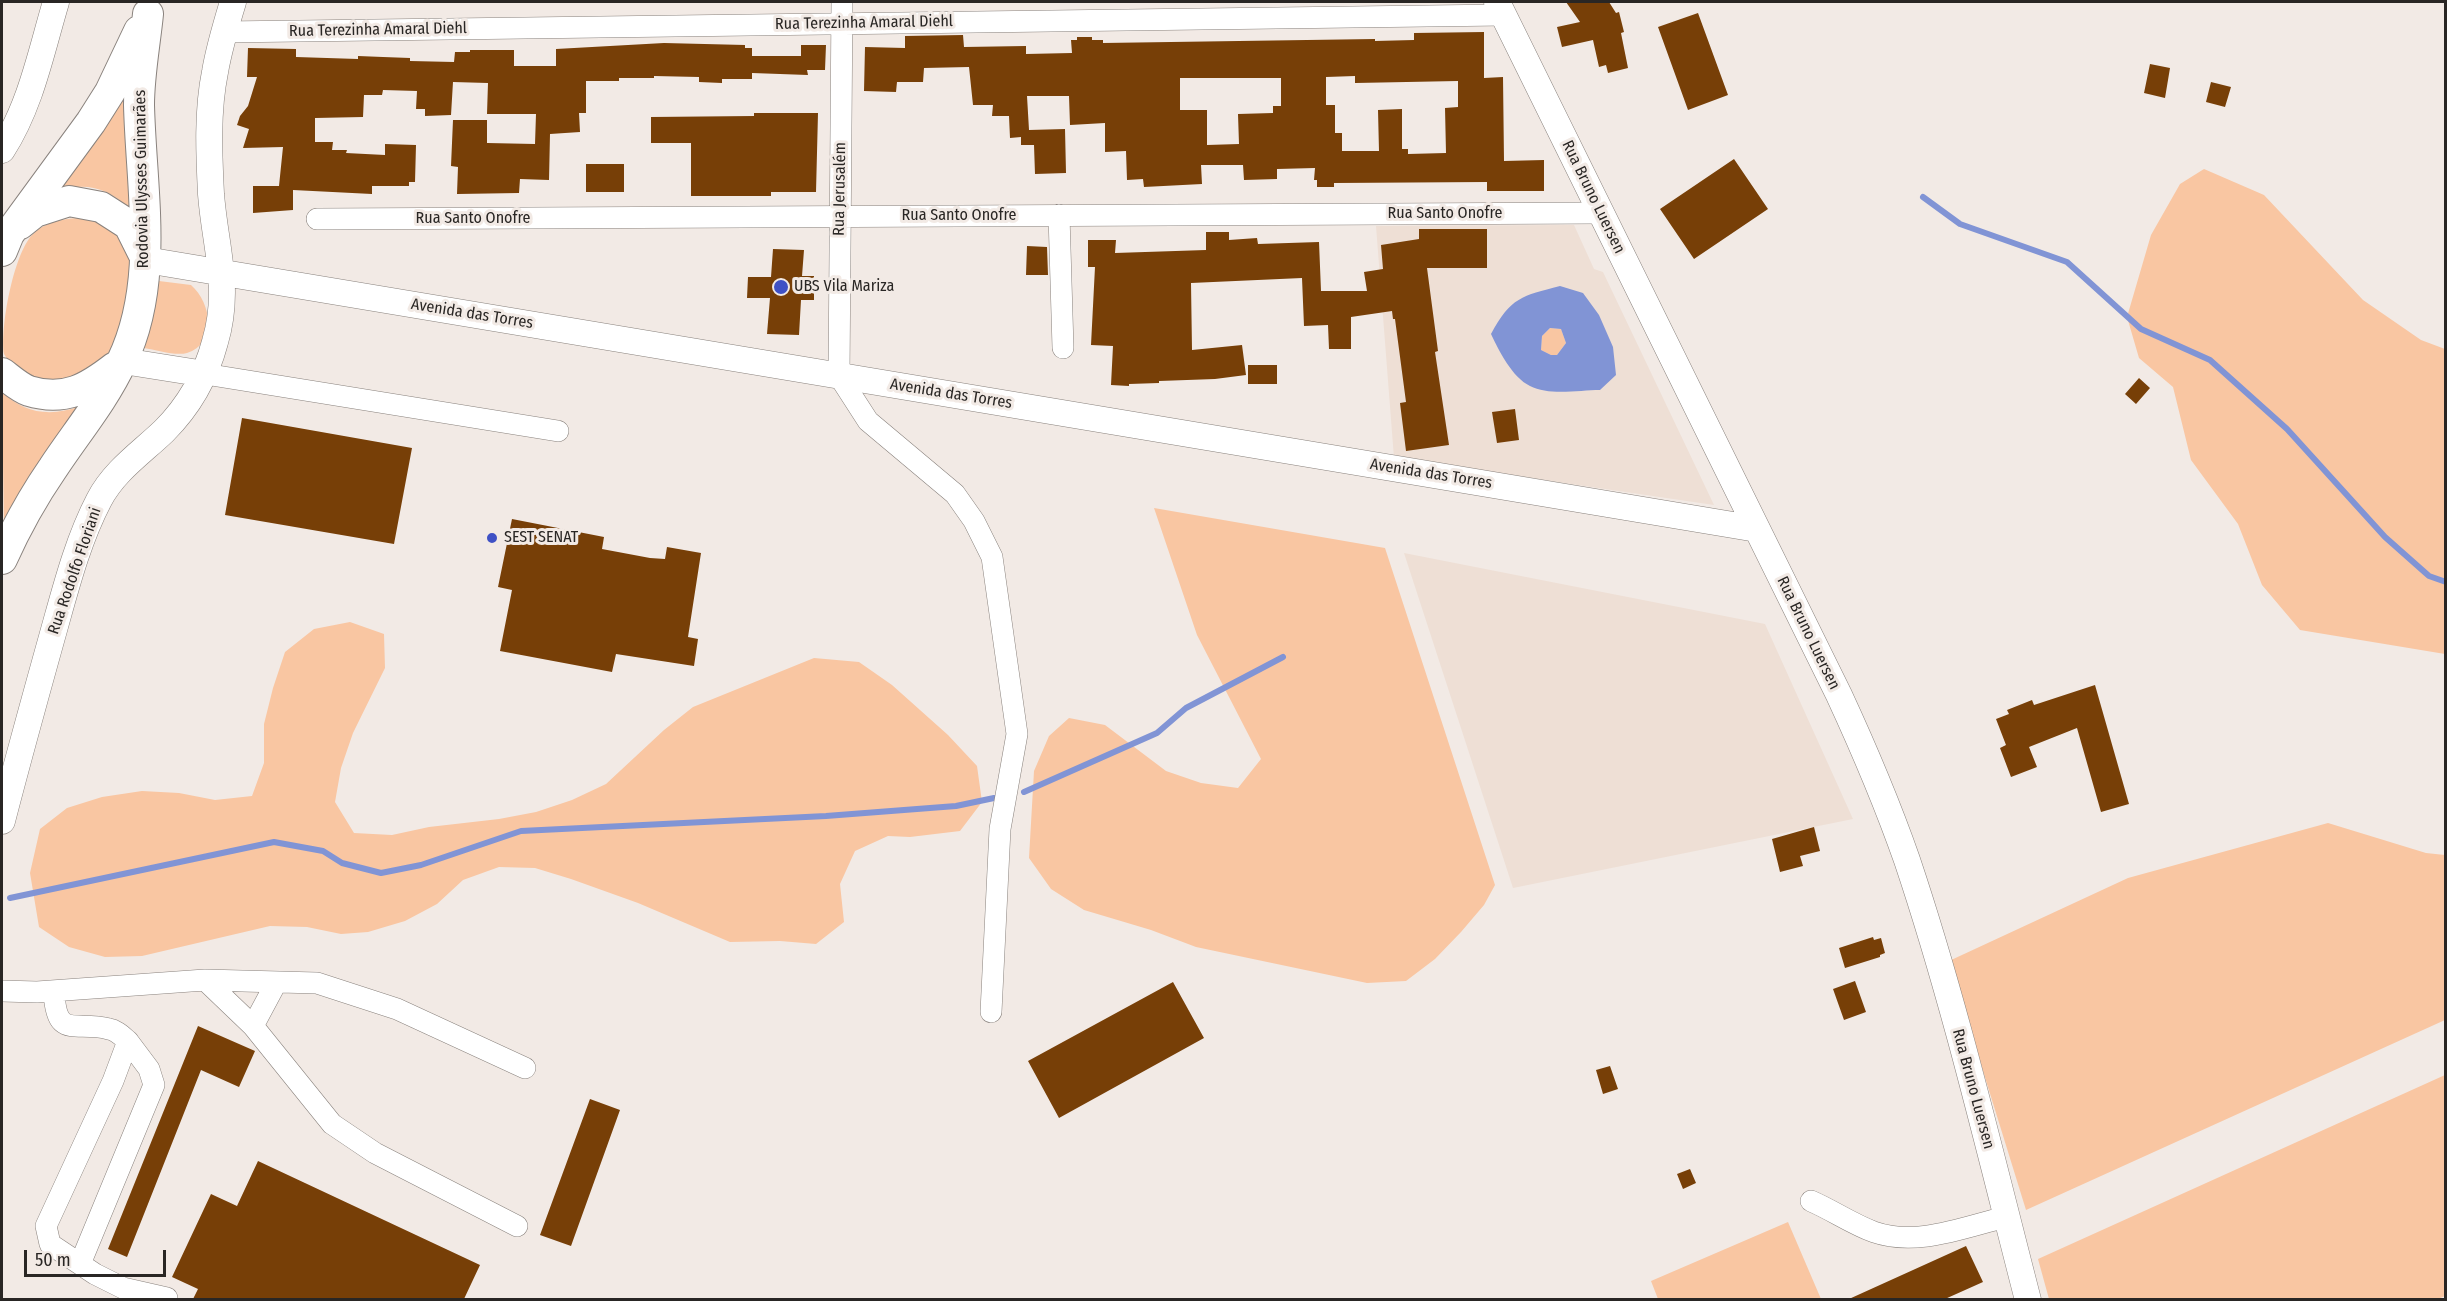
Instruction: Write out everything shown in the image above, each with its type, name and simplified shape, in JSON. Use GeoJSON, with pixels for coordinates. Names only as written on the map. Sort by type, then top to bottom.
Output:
{"type":"FeatureCollection","features":[{"type":"Feature","properties":{"kind":"highway","name":"Rodovia Ulysses Guimarães"},"geometry":{"type":"LineString","coordinates":[[4,240],[92,122],[110,92],[149,8]]}},
{"type":"Feature","properties":{"kind":"highway","name":"Rodovia Ulysses Guimarães"},"geometry":{"type":"LineString","coordinates":[[2,560],[15,530],[123,361],[134,328],[146,260],[139,102],[149,8]]}},
{"type":"Feature","properties":{"kind":"highway"},"geometry":{"type":"LineString","coordinates":[[4,240],[35,212],[69,201],[102,207],[129,225],[146,260]]}},
{"type":"Feature","properties":{"kind":"highway"},"geometry":{"type":"LineString","coordinates":[[2,373],[28,391],[59,396],[90,386],[123,361]]}},
{"type":"Feature","properties":{"kind":"main road"},"geometry":{"type":"LineString","coordinates":[[2,150],[14,131],[26,103],[56,2]]}},
{"type":"Feature","properties":{"kind":"main road","name":"Rua Rodolfo Floriani"},"geometry":{"type":"LineString","coordinates":[[2,820],[65,591],[99,499],[118,472],[165,430],[188,404],[205,374],[216,340],[223,273],[212,196],[210,123],[214,73],[233,2]]}},
{"type":"Feature","properties":{"kind":"main road","name":"Rua Bruno Luersen"},"geometry":{"type":"LineString","coordinates":[[1500,8],[1844,705],[1876,776],[1906,859],[1957,1030],[2028,1299]]}},
{"type":"Feature","properties":{"kind":"main road","name":"Avenida das Torres"},"geometry":{"type":"LineString","coordinates":[[146,260],[1756,529]]}},
{"type":"Feature","properties":{"kind":"main road"},"geometry":{"type":"LineString","coordinates":[[123,361],[205,374]]}},
{"type":"Feature","properties":{"kind":"street","name":"Rua Jerusalém"},"geometry":{"type":"LineString","coordinates":[[838,376],[842,2]]}},
{"type":"Feature","properties":{"kind":"street","name":"Rua Terezinha Amaral Diehl"},"geometry":{"type":"LineString","coordinates":[[224,32],[842,24],[1500,8]]}},
{"type":"Feature","properties":{"kind":"street","name":"Rua Santo Onofre"},"geometry":{"type":"LineString","coordinates":[[317,219],[1600,213]]}},
{"type":"Feature","properties":{"kind":"street"},"geometry":{"type":"LineString","coordinates":[[1059,215],[1064,348]]}},
{"type":"Feature","properties":{"kind":"street"},"geometry":{"type":"LineString","coordinates":[[205,374],[558,431]]}},
{"type":"Feature","properties":{"kind":"street"},"geometry":{"type":"LineString","coordinates":[[838,376],[868,421],[954,494],[974,521],[992,557],[1017,734],[1000,829],[991,1012]]}},
{"type":"Feature","properties":{"kind":"street"},"geometry":{"type":"LineString","coordinates":[[205,980],[253,1026],[332,1124],[375,1153],[517,1226]]}},
{"type":"Feature","properties":{"kind":"street"},"geometry":{"type":"LineString","coordinates":[[2,992],[54,991],[205,980],[317,983],[397,1009],[525,1068]]}},
{"type":"Feature","properties":{"kind":"street"},"geometry":{"type":"LineString","coordinates":[[253,1026],[276,983]]}},
{"type":"Feature","properties":{"kind":"street"},"geometry":{"type":"LineString","coordinates":[[54,991],[55,1011],[60,1019],[70,1027],[108,1028],[118,1032],[128,1041],[149,1069],[154,1085],[80,1264]]}},
{"type":"Feature","properties":{"kind":"street"},"geometry":{"type":"LineString","coordinates":[[128,1041],[113,1081],[46,1226],[50,1244],[80,1264],[123,1288],[167,1298]]}},
{"type":"Feature","properties":{"kind":"street"},"geometry":{"type":"LineString","coordinates":[[1811,1201],[1872,1231],[1899,1238],[1926,1237],[2006,1217]]}},
{"type":"Feature","properties":{"kind":"shaded area"},"geometry":{"type":"Polygon","coordinates":[[[129,89],[130,210],[113,196],[94,188],[74,187],[52,193],[129,89]]]}},
{"type":"Feature","properties":{"kind":"shaded area"},"geometry":{"type":"Polygon","coordinates":[[[2204,169],[2264,195],[2363,300],[2421,340],[2445,349],[2445,654],[2300,630],[2262,585],[2238,524],[2191,460],[2173,387],[2139,358],[2127,317],[2151,235],[2180,184],[2204,169]]]}},
{"type":"Feature","properties":{"kind":"shaded area"},"geometry":{"type":"Polygon","coordinates":[[[78,218],[100,223],[118,236],[131,254],[133,273],[116,345],[98,371],[48,386],[12,365],[4,354],[4,327],[9,293],[19,259],[32,235],[48,224],[78,218]]]}},
{"type":"Feature","properties":{"kind":"shaded area"},"geometry":{"type":"Polygon","coordinates":[[[1574,225],[1594,269],[1603,272],[1714,505],[1394,458],[1376,226],[1574,225]]]}},
{"type":"Feature","properties":{"kind":"shaded area"},"geometry":{"type":"Polygon","coordinates":[[[159,281],[191,285],[198,293],[207,312],[207,332],[203,341],[197,348],[187,353],[144,348],[159,281]]]}},
{"type":"Feature","properties":{"kind":"shaded area"},"geometry":{"type":"Polygon","coordinates":[[[1550,328],[1561,329],[1566,343],[1557,355],[1541,350],[1542,336],[1550,328]]]}},
{"type":"Feature","properties":{"kind":"shaded area"},"geometry":{"type":"Polygon","coordinates":[[[2,391],[19,405],[38,411],[59,412],[80,406],[4,532],[2,391]]]}},
{"type":"Feature","properties":{"kind":"shaded area"},"geometry":{"type":"Polygon","coordinates":[[[1154,508],[1385,548],[1495,885],[1484,905],[1461,932],[1435,959],[1406,981],[1367,983],[1196,947],[1151,930],[1084,910],[1051,889],[1029,858],[1034,771],[1049,736],[1069,718],[1105,725],[1166,771],[1201,783],[1238,788],[1261,759],[1197,635],[1154,508]]]}},
{"type":"Feature","properties":{"kind":"shaded area"},"geometry":{"type":"Polygon","coordinates":[[[1404,553],[1765,624],[1853,819],[1513,888],[1404,553]]]}},
{"type":"Feature","properties":{"kind":"shaded area"},"geometry":{"type":"Polygon","coordinates":[[[350,622],[384,634],[385,668],[353,733],[341,768],[335,802],[354,833],[392,835],[429,827],[499,819],[536,812],[572,800],[606,784],[664,730],[693,707],[814,658],[859,662],[892,685],[948,735],[977,766],[982,802],[960,831],[910,837],[888,836],[855,851],[840,884],[844,922],[816,944],[780,941],[730,942],[638,903],[571,879],[535,868],[499,867],[463,880],[437,904],[405,921],[368,932],[341,934],[307,927],[270,926],[142,956],[105,957],[69,947],[39,927],[30,873],[40,829],[67,808],[102,797],[142,791],[179,793],[215,800],[252,796],[264,763],[264,724],[285,652],[314,629],[350,622]]]}},
{"type":"Feature","properties":{"kind":"shaded area"},"geometry":{"type":"Polygon","coordinates":[[[2328,823],[2426,853],[2445,855],[2445,1020],[2026,1210],[1949,961],[2128,878],[2328,823]]]}},
{"type":"Feature","properties":{"kind":"shaded area"},"geometry":{"type":"Polygon","coordinates":[[[2445,1075],[2445,1296],[2436,1300],[2049,1299],[2038,1259],[2445,1075]]]}},
{"type":"Feature","properties":{"kind":"shaded area"},"geometry":{"type":"Polygon","coordinates":[[[1788,1222],[1821,1299],[1658,1299],[1651,1281],[1788,1222]]]}},
{"type":"Feature","properties":{"kind":"water"},"geometry":{"type":"Polygon","coordinates":[[[1560,286],[1583,293],[1599,315],[1613,347],[1616,375],[1600,390],[1555,392],[1530,386],[1512,370],[1491,334],[1505,312],[1519,300],[1560,286]],[[1550,328],[1542,336],[1541,350],[1557,355],[1566,343],[1561,329],[1550,328]]]}},
{"type":"Feature","properties":{"kind":"building"},"geometry":{"type":"Polygon","coordinates":[[[1566,2],[1609,2],[1616,13],[1619,12],[1628,68],[1608,73],[1606,65],[1599,67],[1593,40],[1562,47],[1557,27],[1580,22],[1566,2]]]}},
{"type":"Feature","properties":{"kind":"building"},"geometry":{"type":"Polygon","coordinates":[[[1698,13],[1728,95],[1688,110],[1658,27],[1698,13]]]}},
{"type":"Feature","properties":{"kind":"building"},"geometry":{"type":"Polygon","coordinates":[[[1484,32],[1484,78],[1503,77],[1504,161],[1544,160],[1544,191],[1487,191],[1487,182],[1334,183],[1334,187],[1317,187],[1317,180],[1314,180],[1315,168],[1277,169],[1277,179],[1244,180],[1243,165],[1201,165],[1202,184],[1144,187],[1143,179],[1127,180],[1126,151],[1105,152],[1105,123],[1070,125],[1069,96],[1027,96],[1029,130],[1065,129],[1066,173],[1035,174],[1034,145],[1021,145],[1021,137],[1010,138],[1009,116],[992,116],[993,105],[973,105],[969,67],[924,68],[923,82],[897,82],[896,92],[864,91],[865,47],[905,48],[905,36],[963,35],[964,47],[1026,46],[1026,54],[1072,53],[1071,40],[1077,40],[1077,37],[1092,37],[1092,40],[1103,40],[1103,43],[1375,39],[1375,41],[1414,40],[1414,33],[1484,32]],[[1355,76],[1326,77],[1326,105],[1335,105],[1335,133],[1342,133],[1342,151],[1379,151],[1378,110],[1402,109],[1402,149],[1408,149],[1408,154],[1446,153],[1445,108],[1458,107],[1458,81],[1355,83],[1355,76]],[[1180,78],[1180,110],[1207,110],[1207,145],[1239,144],[1238,114],[1273,113],[1273,106],[1281,106],[1281,78],[1180,78]]]}},
{"type":"Feature","properties":{"kind":"building"},"geometry":{"type":"Polygon","coordinates":[[[664,43],[745,45],[745,48],[752,48],[752,56],[801,56],[801,45],[826,45],[825,70],[807,70],[808,75],[752,73],[752,79],[722,79],[722,83],[699,82],[699,77],[654,76],[654,78],[619,78],[619,81],[586,81],[586,113],[579,113],[580,132],[550,134],[549,180],[520,179],[519,193],[457,194],[458,167],[451,166],[453,120],[487,120],[487,143],[535,144],[536,114],[487,114],[488,83],[453,82],[451,115],[425,116],[425,109],[416,109],[417,91],[383,90],[382,95],[364,95],[363,117],[315,118],[315,142],[333,142],[332,150],[347,150],[346,153],[385,155],[385,144],[416,145],[415,182],[409,182],[409,186],[372,186],[372,194],[293,190],[293,210],[253,213],[253,186],[279,186],[283,147],[243,148],[249,129],[237,125],[240,116],[248,106],[257,77],[247,77],[248,48],[296,49],[296,57],[358,59],[358,56],[454,62],[455,52],[514,50],[514,66],[556,66],[556,49],[664,43]]]}},
{"type":"Feature","properties":{"kind":"building"},"geometry":{"type":"Polygon","coordinates":[[[2150,64],[2170,68],[2165,98],[2144,93],[2150,64]]]}},
{"type":"Feature","properties":{"kind":"building"},"geometry":{"type":"Polygon","coordinates":[[[2211,82],[2231,87],[2225,107],[2206,102],[2211,82]]]}},
{"type":"Feature","properties":{"kind":"building"},"geometry":{"type":"Polygon","coordinates":[[[754,113],[818,113],[816,192],[771,192],[771,196],[691,196],[691,143],[651,143],[651,117],[754,116],[754,113]]]}},
{"type":"Feature","properties":{"kind":"building"},"geometry":{"type":"Polygon","coordinates":[[[1734,159],[1768,209],[1694,259],[1660,209],[1734,159]]]}},
{"type":"Feature","properties":{"kind":"building"},"geometry":{"type":"Polygon","coordinates":[[[586,164],[624,164],[624,192],[586,192],[586,164]]]}},
{"type":"Feature","properties":{"kind":"building"},"geometry":{"type":"Polygon","coordinates":[[[1419,229],[1487,229],[1487,268],[1427,268],[1438,351],[1435,352],[1449,445],[1406,451],[1400,403],[1406,402],[1392,311],[1351,317],[1351,349],[1329,349],[1328,325],[1304,326],[1302,278],[1191,283],[1192,350],[1242,345],[1246,375],[1215,379],[1159,381],[1159,383],[1129,384],[1129,386],[1111,385],[1113,346],[1091,345],[1095,267],[1088,267],[1088,240],[1116,240],[1115,253],[1206,250],[1206,232],[1229,232],[1229,240],[1257,238],[1258,244],[1319,242],[1321,291],[1367,291],[1364,272],[1383,269],[1381,245],[1419,239],[1419,229]]]}},
{"type":"Feature","properties":{"kind":"building"},"geometry":{"type":"Polygon","coordinates":[[[1027,246],[1047,247],[1048,275],[1026,275],[1027,246]]]}},
{"type":"Feature","properties":{"kind":"building","name":"UBS Vila Mariza"},"geometry":{"type":"Polygon","coordinates":[[[773,249],[804,250],[802,276],[814,276],[814,300],[801,300],[799,335],[767,334],[770,298],[747,298],[748,277],[771,277],[773,249]]]}},
{"type":"Feature","properties":{"kind":"building"},"geometry":{"type":"Polygon","coordinates":[[[1248,365],[1277,365],[1277,384],[1248,384],[1248,365]]]}},
{"type":"Feature","properties":{"kind":"building"},"geometry":{"type":"Polygon","coordinates":[[[2139,378],[2150,388],[2136,404],[2125,394],[2139,378]]]}},
{"type":"Feature","properties":{"kind":"building"},"geometry":{"type":"Polygon","coordinates":[[[1515,409],[1519,440],[1497,443],[1492,412],[1515,409]]]}},
{"type":"Feature","properties":{"kind":"building"},"geometry":{"type":"Polygon","coordinates":[[[242,418],[412,448],[394,544],[225,515],[242,418]]]}},
{"type":"Feature","properties":{"kind":"building"},"geometry":{"type":"Polygon","coordinates":[[[512,519],[604,537],[602,549],[650,558],[665,559],[667,547],[701,553],[688,637],[698,639],[694,666],[616,654],[612,672],[500,651],[512,590],[498,587],[512,519]]]}},
{"type":"Feature","properties":{"kind":"building"},"geometry":{"type":"Polygon","coordinates":[[[2095,685],[2129,804],[2101,812],[2077,728],[2029,747],[2037,767],[2011,777],[2000,748],[2006,745],[1996,719],[2009,714],[2007,710],[2032,700],[2034,705],[2095,685]]]}},
{"type":"Feature","properties":{"kind":"building"},"geometry":{"type":"Polygon","coordinates":[[[1814,827],[1820,851],[1800,856],[1803,866],[1780,872],[1772,839],[1814,827]]]}},
{"type":"Feature","properties":{"kind":"building"},"geometry":{"type":"Polygon","coordinates":[[[1873,937],[1874,940],[1881,938],[1885,953],[1880,957],[1845,968],[1839,948],[1873,937]]]}},
{"type":"Feature","properties":{"kind":"building"},"geometry":{"type":"Polygon","coordinates":[[[1855,981],[1866,1012],[1844,1020],[1833,989],[1855,981]]]}},
{"type":"Feature","properties":{"kind":"building"},"geometry":{"type":"Polygon","coordinates":[[[1173,982],[1204,1038],[1059,1118],[1028,1061],[1173,982]]]}},
{"type":"Feature","properties":{"kind":"building"},"geometry":{"type":"Polygon","coordinates":[[[198,1026],[255,1051],[239,1087],[201,1070],[127,1257],[108,1249],[198,1026]]]}},
{"type":"Feature","properties":{"kind":"building"},"geometry":{"type":"Polygon","coordinates":[[[1610,1066],[1618,1089],[1603,1094],[1596,1070],[1610,1066]]]}},
{"type":"Feature","properties":{"kind":"building"},"geometry":{"type":"Polygon","coordinates":[[[590,1099],[620,1110],[571,1246],[540,1235],[590,1099]]]}},
{"type":"Feature","properties":{"kind":"building"},"geometry":{"type":"Polygon","coordinates":[[[258,1161],[480,1265],[464,1299],[193,1299],[198,1289],[172,1277],[211,1194],[237,1206],[258,1161]]]}},
{"type":"Feature","properties":{"kind":"building"},"geometry":{"type":"Polygon","coordinates":[[[1690,1169],[1696,1183],[1683,1189],[1677,1174],[1690,1169]]]}},
{"type":"Feature","properties":{"kind":"building"},"geometry":{"type":"Polygon","coordinates":[[[1966,1246],[1983,1282],[1945,1299],[1849,1299],[1966,1246]]]}},
{"type":"Feature","properties":{"kind":"waterway"},"geometry":{"type":"LineString","coordinates":[[1923,197],[1960,224],[2067,262],[2141,329],[2210,360],[2287,429],[2385,537],[2429,576],[2446,582]]}},
{"type":"Feature","properties":{"kind":"waterway"},"geometry":{"type":"LineString","coordinates":[[1024,792],[1157,733],[1186,708],[1283,657]]}},
{"type":"Feature","properties":{"kind":"waterway"},"geometry":{"type":"LineString","coordinates":[[10,898],[274,842],[323,851],[342,863],[381,873],[421,865],[521,831],[826,816],[956,806],[994,798]]}},
{"type":"Feature","properties":{"kind":"place","name":"UBS Vila Mariza"},"geometry":{"type":"Point","coordinates":[781,287]}},
{"type":"Feature","properties":{"kind":"place","name":"SEST SENAT"},"geometry":{"type":"Point","coordinates":[492,538]}}]}
